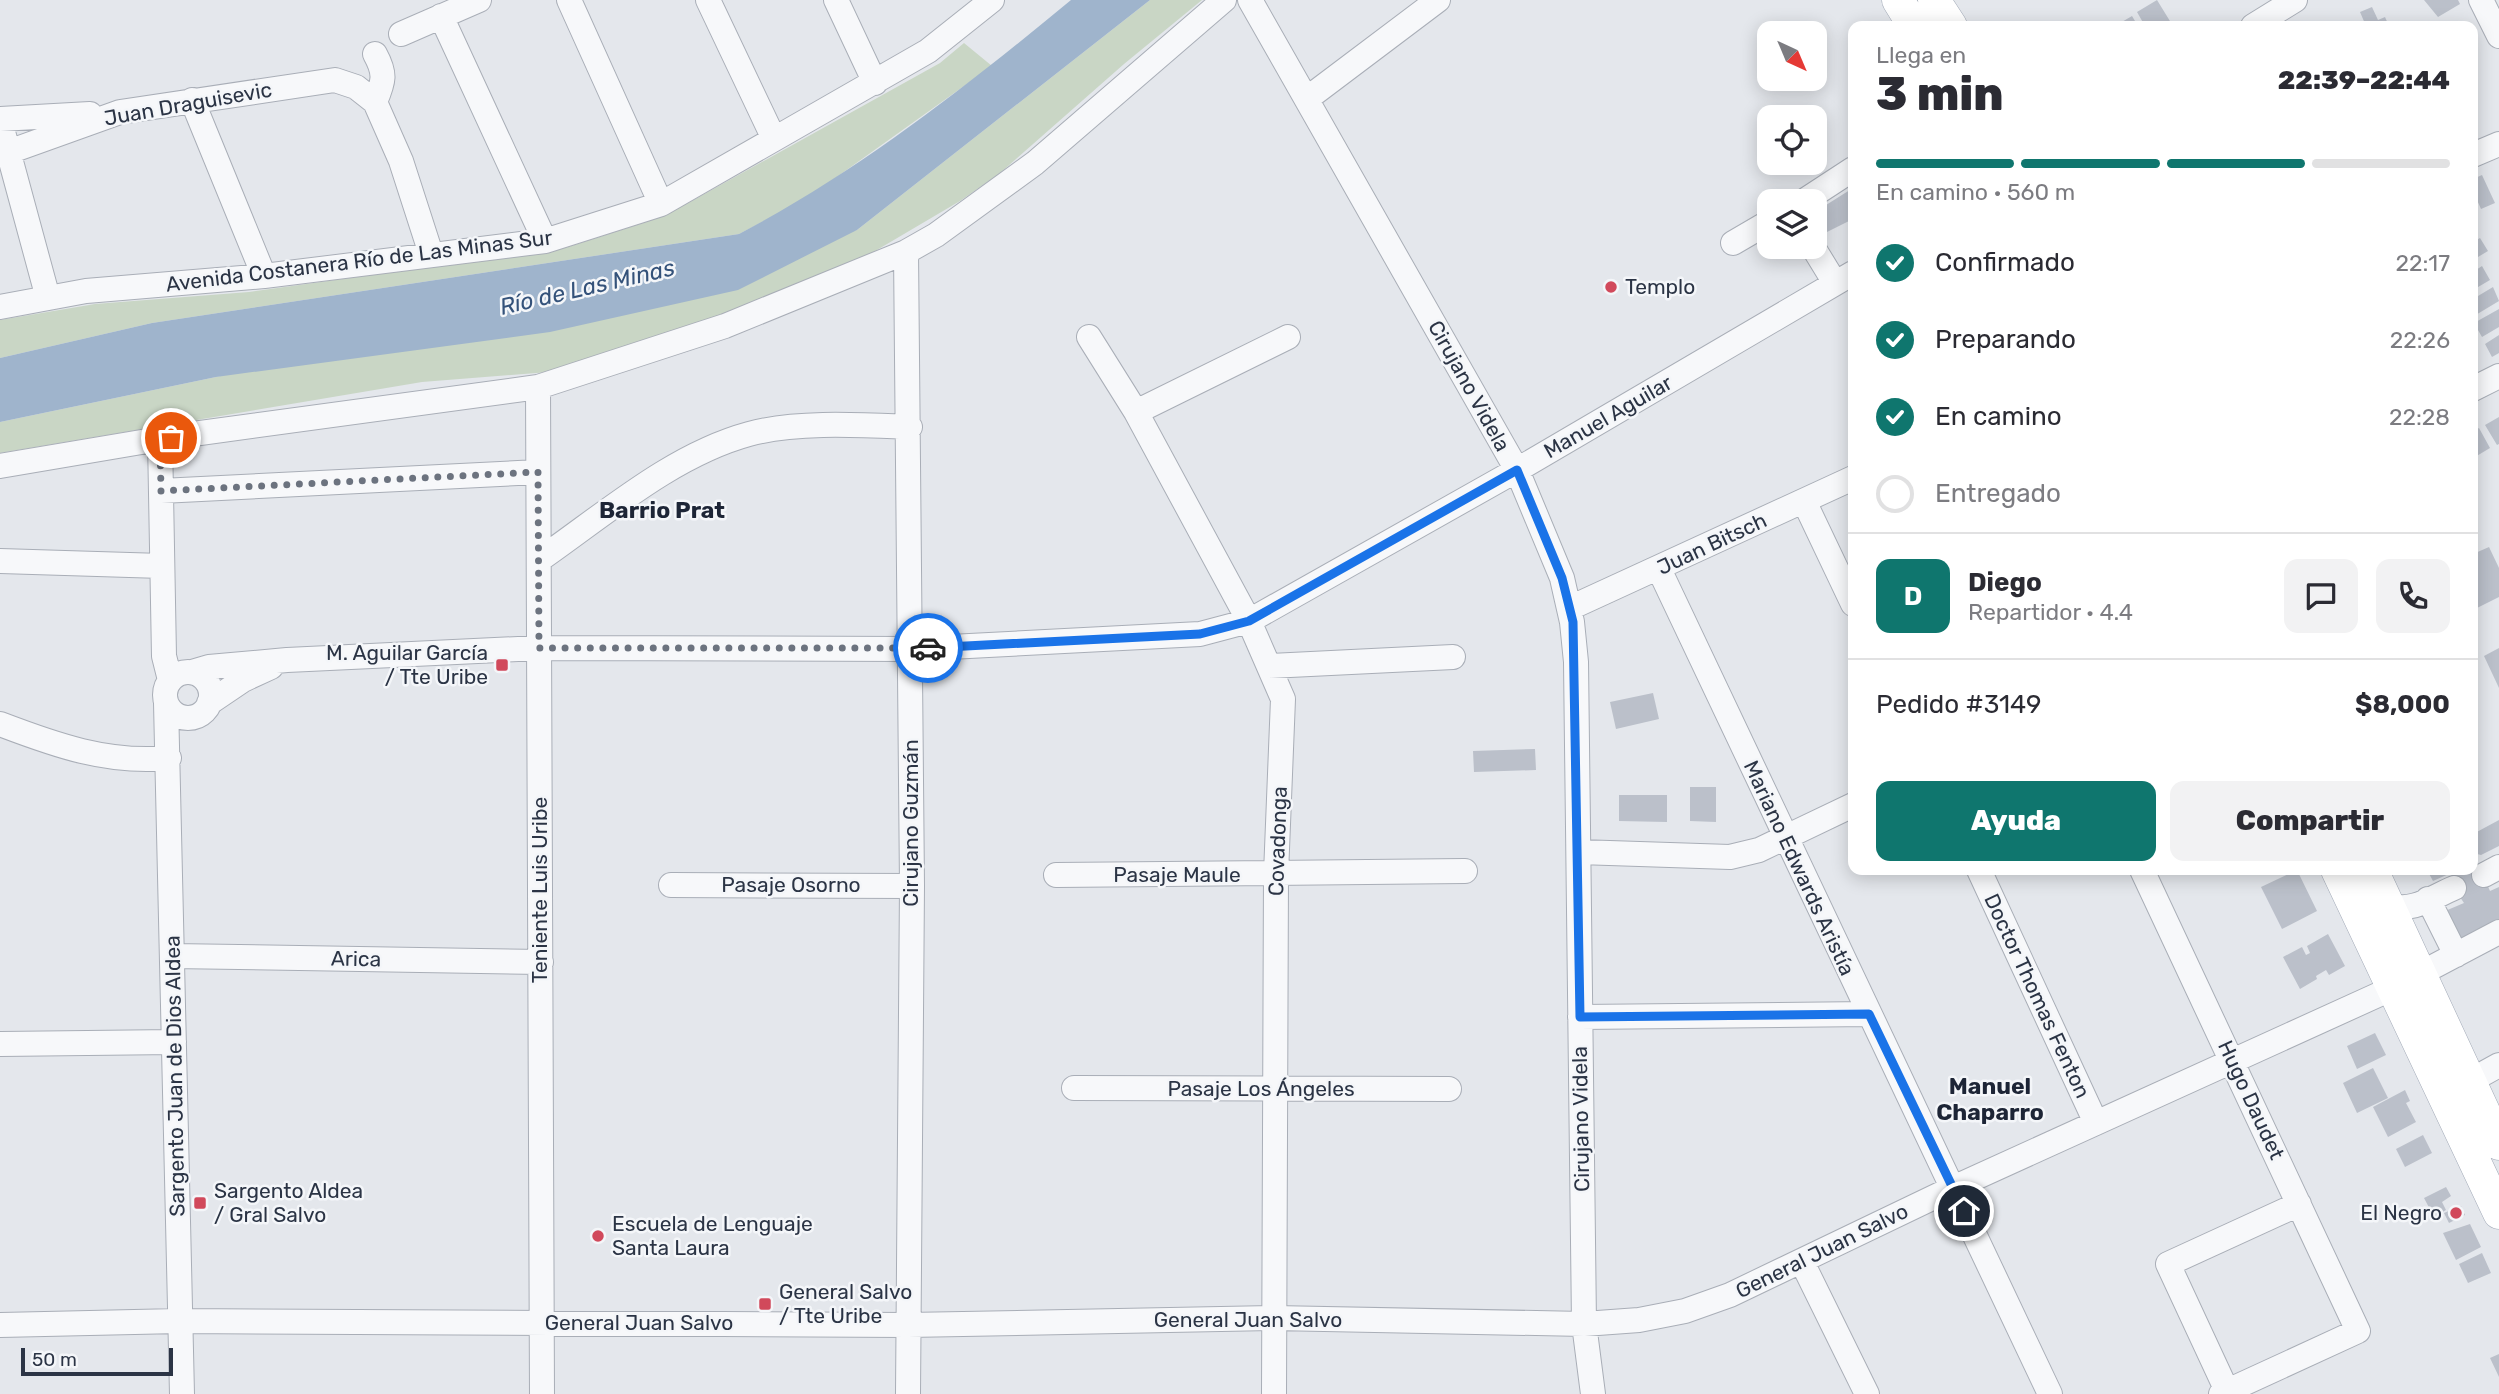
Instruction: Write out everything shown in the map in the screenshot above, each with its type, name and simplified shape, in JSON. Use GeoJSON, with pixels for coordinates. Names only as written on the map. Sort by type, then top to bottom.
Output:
{"type":"FeatureCollection","features":[{"type":"Feature","properties":{"kind":"main road"},"geometry":{"type":"LineString","coordinates":[[1898,0],[1911,21]]}},
{"type":"Feature","properties":{"kind":"main road"},"geometry":{"type":"LineString","coordinates":[[1934,0],[1948,21]]}},
{"type":"Feature","properties":{"kind":"main road"},"geometry":{"type":"LineString","coordinates":[[2339,875],[2499,1213]]}},
{"type":"Feature","properties":{"kind":"main road"},"geometry":{"type":"LineString","coordinates":[[2374,875],[2499,1144]]}},
{"type":"Feature","properties":{"kind":"street"},"geometry":{"type":"LineString","coordinates":[[401,34],[479,0]]}},
{"type":"Feature","properties":{"kind":"street"},"geometry":{"type":"LineString","coordinates":[[569,0],[661,204]]}},
{"type":"Feature","properties":{"kind":"street"},"geometry":{"type":"LineString","coordinates":[[708,0],[774,139]]}},
{"type":"Feature","properties":{"kind":"street"},"geometry":{"type":"LineString","coordinates":[[836,0],[875,83]]}},
{"type":"Feature","properties":{"kind":"street","name":"Avenida Costanera Río de Las Minas Sur"},"geometry":{"type":"LineString","coordinates":[[0,307],[86,291],[264,276],[545,241],[661,204],[928,51],[992,0]]}},
{"type":"Feature","properties":{"kind":"street"},"geometry":{"type":"LineString","coordinates":[[0,466],[160,439],[538,387],[725,326],[906,252],[1010,183],[1224,0]]}},
{"type":"Feature","properties":{"kind":"street","name":"Cirujano Videla"},"geometry":{"type":"LineString","coordinates":[[1250,0],[1517,470],[1562,578],[1570,608],[1576,662],[1584,1324],[1593,1394]]}},
{"type":"Feature","properties":{"kind":"street"},"geometry":{"type":"LineString","coordinates":[[1307,99],[1438,0]]}},
{"type":"Feature","properties":{"kind":"street"},"geometry":{"type":"LineString","coordinates":[[2261,21],[2295,0]]}},
{"type":"Feature","properties":{"kind":"street"},"geometry":{"type":"LineString","coordinates":[[2481,0],[2499,36]]}},
{"type":"Feature","properties":{"kind":"street"},"geometry":{"type":"LineString","coordinates":[[441,16],[545,241]]}},
{"type":"Feature","properties":{"kind":"street"},"geometry":{"type":"LineString","coordinates":[[376,54],[385,80],[375,102],[401,161],[431,254]]}},
{"type":"Feature","properties":{"kind":"street","name":"Juan Draguisevic"},"geometry":{"type":"LineString","coordinates":[[4,153],[120,112],[335,80],[356,87],[375,102]]}},
{"type":"Feature","properties":{"kind":"street"},"geometry":{"type":"LineString","coordinates":[[192,100],[264,276]]}},
{"type":"Feature","properties":{"kind":"street"},"geometry":{"type":"LineString","coordinates":[[48,298],[4,153],[0,120],[120,112]]}},
{"type":"Feature","properties":{"kind":"street"},"geometry":{"type":"LineString","coordinates":[[2478,153],[2499,144]]}},
{"type":"Feature","properties":{"kind":"street"},"geometry":{"type":"LineString","coordinates":[[1822,189],[1848,172]]}},
{"type":"Feature","properties":{"kind":"street"},"geometry":{"type":"LineString","coordinates":[[1733,243],[1757,229]]}},
{"type":"Feature","properties":{"kind":"street","name":"Cirujano Guzmán"},"geometry":{"type":"LineString","coordinates":[[906,252],[912,886],[908,1394]]}},
{"type":"Feature","properties":{"kind":"street"},"geometry":{"type":"LineString","coordinates":[[1825,259],[1844,278]]}},
{"type":"Feature","properties":{"kind":"street","name":"Manuel Aguilar"},"geometry":{"type":"LineString","coordinates":[[176,685],[209,667],[287,660],[539,648],[911,649],[1200,634],[1249,621],[1517,470],[1844,278]]}},
{"type":"Feature","properties":{"kind":"street","name":"Covadonga"},"geometry":{"type":"LineString","coordinates":[[1089,337],[1136,412],[1249,621],[1283,699],[1276,874],[1274,1394]]}},
{"type":"Feature","properties":{"kind":"street"},"geometry":{"type":"LineString","coordinates":[[1136,412],[1288,337]]}},
{"type":"Feature","properties":{"kind":"street"},"geometry":{"type":"LineString","coordinates":[[2478,386],[2499,376]]}},
{"type":"Feature","properties":{"kind":"street","name":"Teniente Luis Uribe"},"geometry":{"type":"LineString","coordinates":[[538,387],[542,1394]]}},
{"type":"Feature","properties":{"kind":"street"},"geometry":{"type":"LineString","coordinates":[[539,560],[692,457],[750,433],[834,424],[909,427]]}},
{"type":"Feature","properties":{"kind":"street","name":"Sargento Juan de Dios Aldea"},"geometry":{"type":"LineString","coordinates":[[160,439],[164,656],[176,685],[169,758],[182,1394]]}},
{"type":"Feature","properties":{"kind":"street"},"geometry":{"type":"LineString","coordinates":[[161,491],[538,472]]}},
{"type":"Feature","properties":{"kind":"street","name":"Juan Bitsch"},"geometry":{"type":"LineString","coordinates":[[1570,608],[1848,480]]}},
{"type":"Feature","properties":{"kind":"street"},"geometry":{"type":"LineString","coordinates":[[1804,501],[1848,593]]}},
{"type":"Feature","properties":{"kind":"street"},"geometry":{"type":"LineString","coordinates":[[0,561],[162,566]]}},
{"type":"Feature","properties":{"kind":"street","name":"Mariano Edwards Aristía"},"geometry":{"type":"LineString","coordinates":[[1659,569],[2050,1394]]}},
{"type":"Feature","properties":{"kind":"street"},"geometry":{"type":"LineString","coordinates":[[1269,666],[1453,657]]}},
{"type":"Feature","properties":{"kind":"street","name":"Manuel Aguilar"},"geometry":{"type":"LineString","coordinates":[[204,709],[243,680],[287,660]]}},
{"type":"Feature","properties":{"kind":"street"},"geometry":{"type":"LineString","coordinates":[[0,724],[89,754],[169,758],[204,709],[209,687],[200,675],[176,685],[176,715],[183,718],[204,709]]}},
{"type":"Feature","properties":{"kind":"street"},"geometry":{"type":"LineString","coordinates":[[1578,852],[1730,857],[1759,849],[1848,806]]}},
{"type":"Feature","properties":{"kind":"street","name":"Pasaje Maule"},"geometry":{"type":"LineString","coordinates":[[1056,875],[1465,871]]}},
{"type":"Feature","properties":{"kind":"street","name":"Doctor Thomas Fenton"},"geometry":{"type":"LineString","coordinates":[[1981,875],[2096,1123]]}},
{"type":"Feature","properties":{"kind":"street","name":"Hugo Daudet"},"geometry":{"type":"LineString","coordinates":[[2144,875],[2358,1331],[2224,1393]]}},
{"type":"Feature","properties":{"kind":"street","name":"Pasaje Osorno"},"geometry":{"type":"LineString","coordinates":[[671,885],[912,886]]}},
{"type":"Feature","properties":{"kind":"street"},"geometry":{"type":"LineString","coordinates":[[2389,905],[2402,910],[2413,908],[2455,888]]}},
{"type":"Feature","properties":{"kind":"street"},"geometry":{"type":"LineString","coordinates":[[2428,899],[2456,955]]}},
{"type":"Feature","properties":{"kind":"street","name":"General Juan Salvo"},"geometry":{"type":"LineString","coordinates":[[0,1325],[179,1321],[908,1325],[1275,1318],[1584,1324],[1639,1320],[1685,1311],[1730,1295],[1953,1188],[2393,988],[2499,932]]}},
{"type":"Feature","properties":{"kind":"street","name":"Arica"},"geometry":{"type":"LineString","coordinates":[[172,956],[541,962]]}},
{"type":"Feature","properties":{"kind":"street"},"geometry":{"type":"LineString","coordinates":[[1580,1017],[1869,1014]]}},
{"type":"Feature","properties":{"kind":"street"},"geometry":{"type":"LineString","coordinates":[[0,1044],[174,1042]]}},
{"type":"Feature","properties":{"kind":"street"},"geometry":{"type":"LineString","coordinates":[[2470,1080],[2499,1065]]}},
{"type":"Feature","properties":{"kind":"street","name":"Pasaje Los Ángeles"},"geometry":{"type":"LineString","coordinates":[[1074,1088],[1449,1089]]}},
{"type":"Feature","properties":{"kind":"street"},"geometry":{"type":"LineString","coordinates":[[2224,1393],[2168,1264],[2299,1203]]}},
{"type":"Feature","properties":{"kind":"street"},"geometry":{"type":"LineString","coordinates":[[1802,1262],[1867,1394]]}},
{"type":"Feature","properties":{"kind":"green space"},"geometry":{"type":"Polygon","coordinates":[[[1150,0],[1202,0],[1124,64],[999,174],[960,201],[865,257],[763,302],[549,372],[422,382],[0,453],[0,422],[216,377],[857,230],[1150,0]]]}},
{"type":"Feature","properties":{"kind":"green space"},"geometry":{"type":"Polygon","coordinates":[[[964,43],[992,66],[806,199],[739,234],[152,323],[0,358],[0,320],[95,304],[249,292],[565,248],[643,223],[690,202],[940,63],[964,43]]]}},
{"type":"Feature","properties":{"kind":"water","name":"Río de Las Minas"},"geometry":{"type":"Polygon","coordinates":[[[1071,0],[1150,0],[857,230],[738,290],[550,332],[216,377],[0,422],[0,358],[152,323],[739,234],[827,183],[911,126],[1071,0]]]}},
{"type":"Feature","properties":{"kind":"building"},"geometry":{"type":"Polygon","coordinates":[[[2157,0],[2170,21],[2142,21],[2137,12],[2157,0]]]}},
{"type":"Feature","properties":{"kind":"building"},"geometry":{"type":"Polygon","coordinates":[[[2424,0],[2458,0],[2460,4],[2438,17],[2424,0]]]}},
{"type":"Feature","properties":{"kind":"building"},"geometry":{"type":"Polygon","coordinates":[[[2372,7],[2378,20],[2385,17],[2387,21],[2364,21],[2360,12],[2372,7]]]}},
{"type":"Feature","properties":{"kind":"building"},"geometry":{"type":"Polygon","coordinates":[[[2482,175],[2495,203],[2481,209],[2478,202],[2478,177],[2482,175]]]}},
{"type":"Feature","properties":{"kind":"building"},"geometry":{"type":"Polygon","coordinates":[[[1848,191],[1848,222],[1827,232],[1827,204],[1848,191]]]}},
{"type":"Feature","properties":{"kind":"building"},"geometry":{"type":"Polygon","coordinates":[[[2480,238],[2488,251],[2478,257],[2480,238]]]}},
{"type":"Feature","properties":{"kind":"building"},"geometry":{"type":"Polygon","coordinates":[[[2482,266],[2490,280],[2478,287],[2478,269],[2482,266]]]}},
{"type":"Feature","properties":{"kind":"building"},"geometry":{"type":"Polygon","coordinates":[[[2493,287],[2499,301],[2478,314],[2478,296],[2493,287]]]}},
{"type":"Feature","properties":{"kind":"building"},"geometry":{"type":"Polygon","coordinates":[[[2499,309],[2499,327],[2482,337],[2478,330],[2478,321],[2499,309]]]}},
{"type":"Feature","properties":{"kind":"building"},"geometry":{"type":"Polygon","coordinates":[[[2499,335],[2499,353],[2492,357],[2485,344],[2499,335]]]}},
{"type":"Feature","properties":{"kind":"building"},"geometry":{"type":"Polygon","coordinates":[[[2499,417],[2499,444],[2497,445],[2485,425],[2499,417]]]}},
{"type":"Feature","properties":{"kind":"building"},"geometry":{"type":"Polygon","coordinates":[[[2478,428],[2490,448],[2478,455],[2478,428]]]}},
{"type":"Feature","properties":{"kind":"building"},"geometry":{"type":"Polygon","coordinates":[[[2489,547],[2499,568],[2499,597],[2478,608],[2478,552],[2489,547]]]}},
{"type":"Feature","properties":{"kind":"building"},"geometry":{"type":"Polygon","coordinates":[[[2499,648],[2499,688],[2484,656],[2499,648]]]}},
{"type":"Feature","properties":{"kind":"building"},"geometry":{"type":"Polygon","coordinates":[[[1653,693],[1659,719],[1616,729],[1610,702],[1653,693]]]}},
{"type":"Feature","properties":{"kind":"building"},"geometry":{"type":"Polygon","coordinates":[[[1535,749],[1536,770],[1474,772],[1473,751],[1535,749]]]}},
{"type":"Feature","properties":{"kind":"building"},"geometry":{"type":"Polygon","coordinates":[[[1690,787],[1716,787],[1716,822],[1690,821],[1690,787]]]}},
{"type":"Feature","properties":{"kind":"building"},"geometry":{"type":"Polygon","coordinates":[[[1619,795],[1667,795],[1667,822],[1619,821],[1619,795]]]}},
{"type":"Feature","properties":{"kind":"building"},"geometry":{"type":"Polygon","coordinates":[[[2499,820],[2499,846],[2478,854],[2478,831],[2499,820]]]}},
{"type":"Feature","properties":{"kind":"building"},"geometry":{"type":"Polygon","coordinates":[[[2478,864],[2490,891],[2499,887],[2499,923],[2452,944],[2438,914],[2464,903],[2454,888],[2451,875],[2478,875],[2478,864]]]}},
{"type":"Feature","properties":{"kind":"building"},"geometry":{"type":"Polygon","coordinates":[[[2286,875],[2299,875],[2317,911],[2282,929],[2261,887],[2286,875]]]}},
{"type":"Feature","properties":{"kind":"building"},"geometry":{"type":"Polygon","coordinates":[[[2430,875],[2446,875],[2433,881],[2430,875]]]}},
{"type":"Feature","properties":{"kind":"building"},"geometry":{"type":"Polygon","coordinates":[[[2328,934],[2345,966],[2329,975],[2326,970],[2300,989],[2283,957],[2302,947],[2306,955],[2310,953],[2307,946],[2328,934]]]}},
{"type":"Feature","properties":{"kind":"building"},"geometry":{"type":"Polygon","coordinates":[[[2375,1033],[2386,1055],[2357,1069],[2347,1046],[2375,1033]]]}},
{"type":"Feature","properties":{"kind":"building"},"geometry":{"type":"Polygon","coordinates":[[[2373,1068],[2388,1098],[2357,1113],[2343,1083],[2373,1068]]]}},
{"type":"Feature","properties":{"kind":"building"},"geometry":{"type":"Polygon","coordinates":[[[2405,1090],[2410,1101],[2406,1103],[2416,1122],[2388,1137],[2373,1107],[2405,1090]]]}},
{"type":"Feature","properties":{"kind":"building"},"geometry":{"type":"Polygon","coordinates":[[[2423,1135],[2432,1153],[2405,1167],[2396,1149],[2423,1135]]]}},
{"type":"Feature","properties":{"kind":"building"},"geometry":{"type":"Polygon","coordinates":[[[2446,1187],[2451,1196],[2442,1202],[2446,1210],[2434,1217],[2424,1198],[2446,1187]]]}},
{"type":"Feature","properties":{"kind":"building"},"geometry":{"type":"Polygon","coordinates":[[[2461,1206],[2465,1215],[2449,1223],[2444,1213],[2461,1206]]]}},
{"type":"Feature","properties":{"kind":"building"},"geometry":{"type":"Polygon","coordinates":[[[2470,1224],[2481,1247],[2456,1260],[2443,1233],[2470,1224]]]}},
{"type":"Feature","properties":{"kind":"building"},"geometry":{"type":"Polygon","coordinates":[[[2482,1253],[2491,1273],[2468,1283],[2459,1264],[2482,1253]]]}},
{"type":"Feature","properties":{"kind":"building"},"geometry":{"type":"Polygon","coordinates":[[[2499,1354],[2499,1377],[2490,1358],[2499,1354]]]}},
{"type":"Feature","properties":{"kind":"way so far"},"geometry":{"type":"LineString","coordinates":[[171,438],[160,439],[161,491],[538,472],[539,648],[928,648]]}},
{"type":"Feature","properties":{"kind":"place","name":"Templo"},"geometry":{"type":"Point","coordinates":[1611,287]}},
{"type":"Feature","properties":{"kind":"place","name":"M. Aguilar García / Tte Uribe"},"geometry":{"type":"Point","coordinates":[502,665]}},
{"type":"Feature","properties":{"kind":"place","name":"Sargento Aldea / Gral Salvo"},"geometry":{"type":"Point","coordinates":[200,1203]}},
{"type":"Feature","properties":{"kind":"place","name":"El Negro"},"geometry":{"type":"Point","coordinates":[2456,1213]}},
{"type":"Feature","properties":{"kind":"place","name":"Escuela de Lenguaje Santa Laura"},"geometry":{"type":"Point","coordinates":[598,1236]}},
{"type":"Feature","properties":{"kind":"place","name":"General Salvo / Tte Uribe"},"geometry":{"type":"Point","coordinates":[765,1304]}},
{"type":"Feature","properties":{"kind":"district","name":"Barrio Prat"},"geometry":{"type":"Point","coordinates":[662,510]}},
{"type":"Feature","properties":{"kind":"district","name":"Manuel Chaparro"},"geometry":{"type":"Point","coordinates":[1990,1099]}},
{"type":"Feature","properties":{"kind":"route"},"geometry":{"type":"LineString","coordinates":[[928,648],[1200,634],[1249,621],[1517,470],[1562,578],[1573,622],[1576,662],[1580,1017],[1869,1014],[1964,1211]]}}]}
